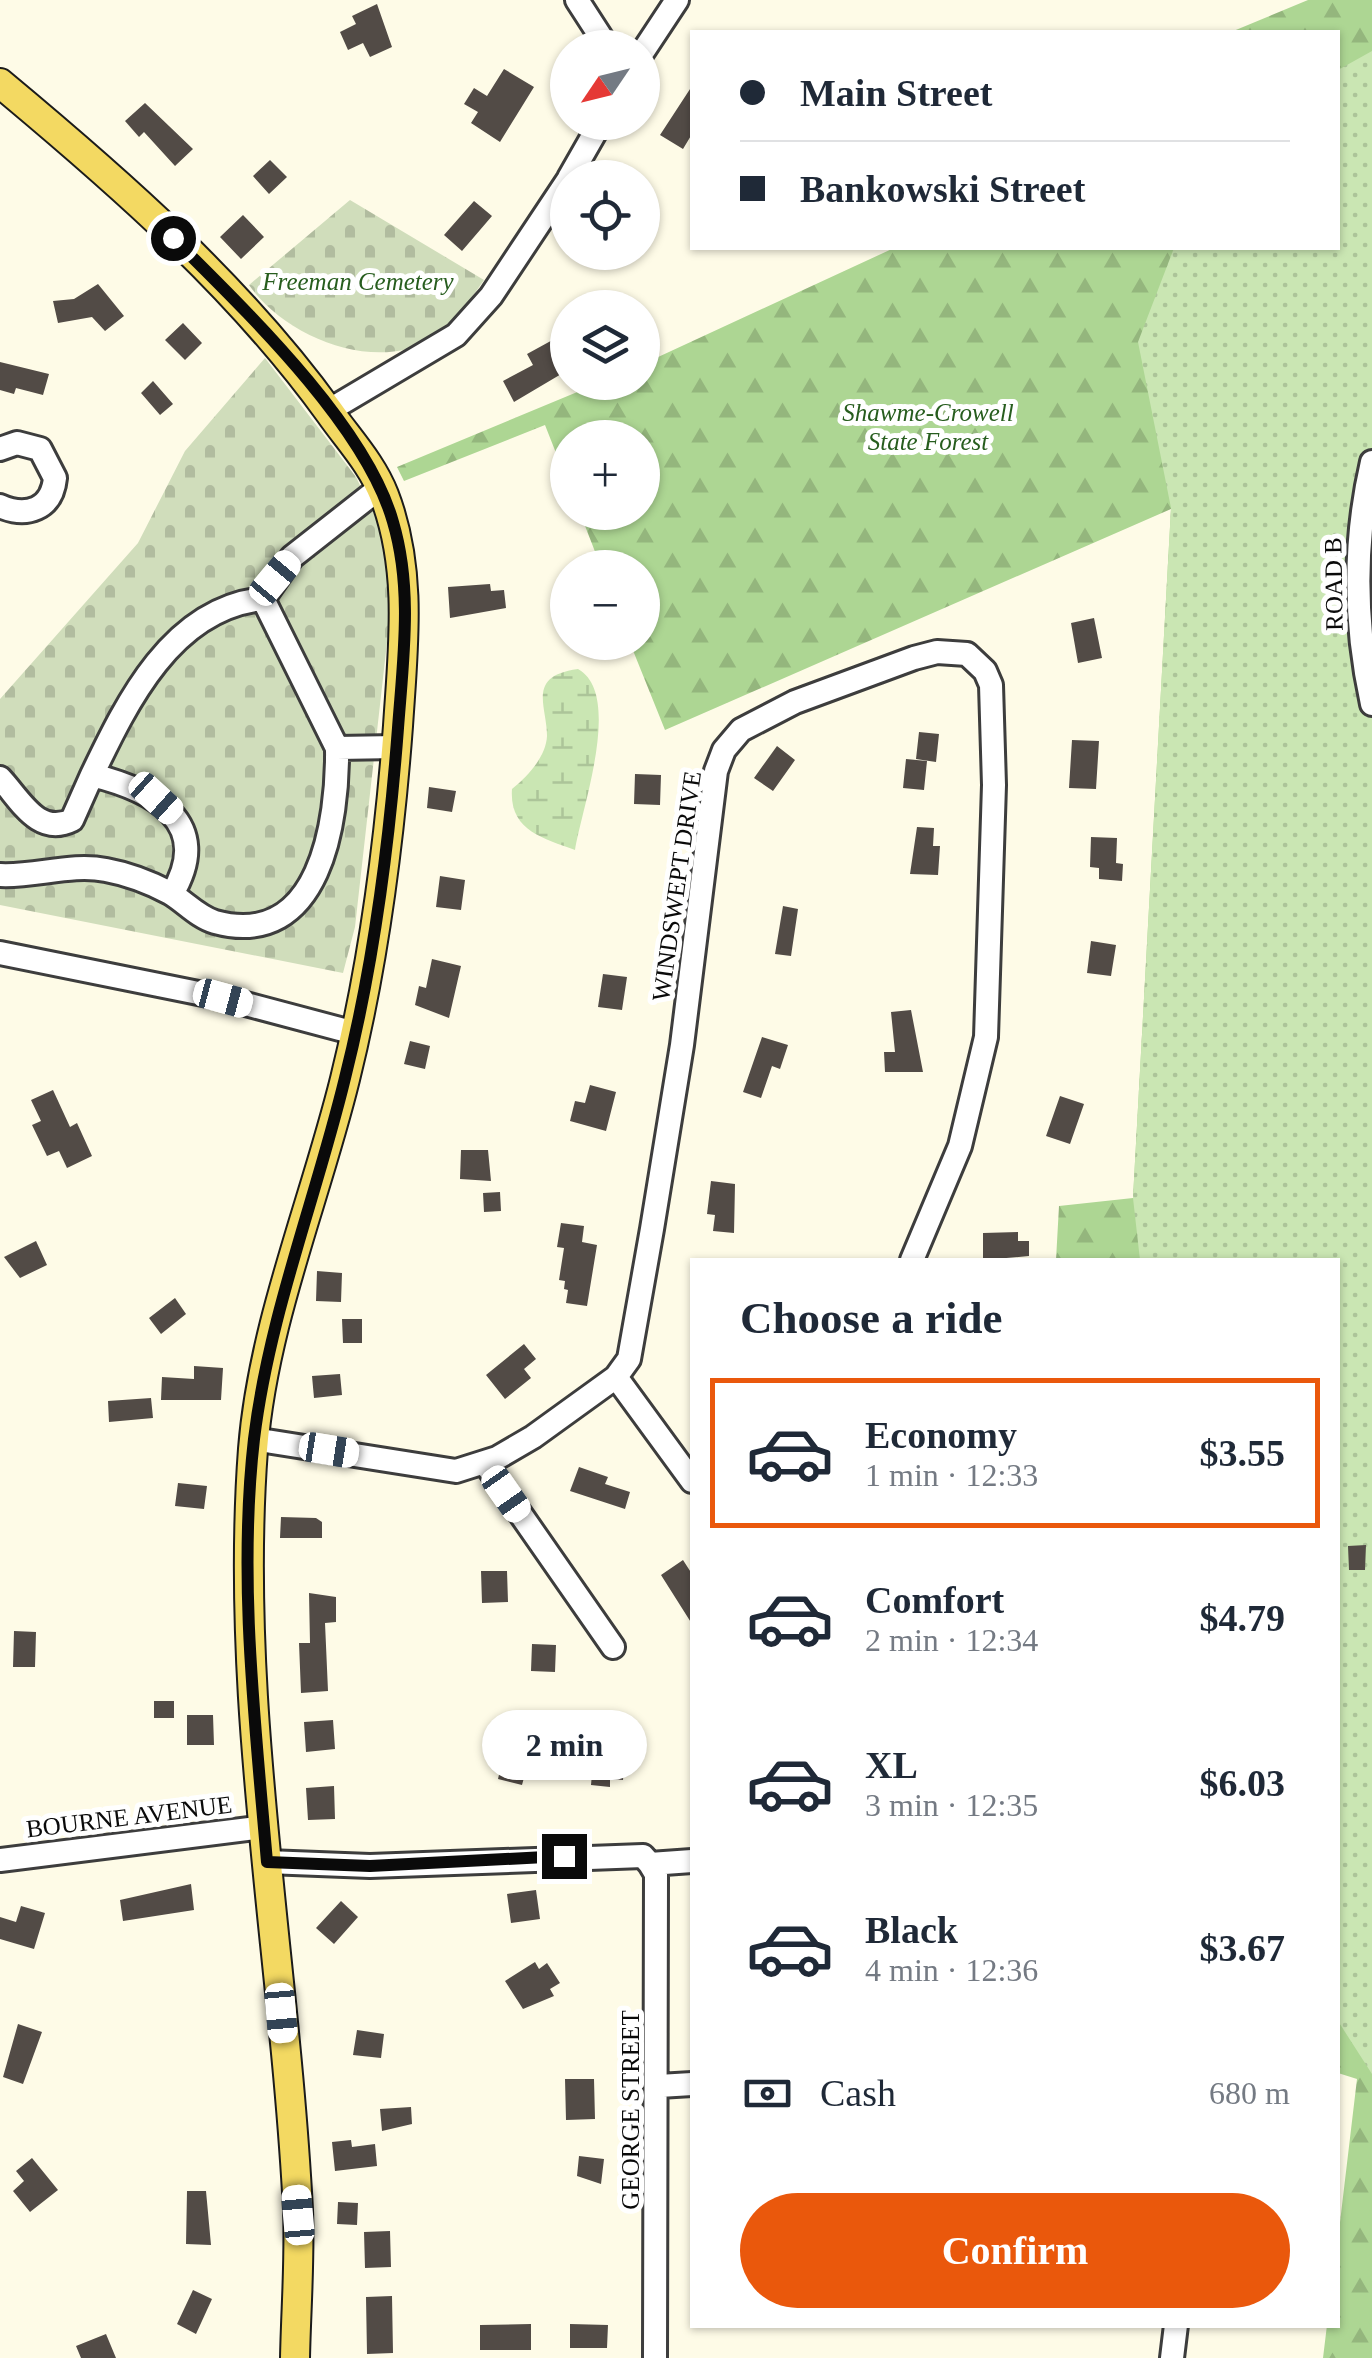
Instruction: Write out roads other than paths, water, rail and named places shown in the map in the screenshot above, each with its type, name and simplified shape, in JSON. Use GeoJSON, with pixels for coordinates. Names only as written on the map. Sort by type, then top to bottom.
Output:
{"type":"FeatureCollection","features":[{"type":"Feature","properties":{"kind":"main road"},"geometry":{"type":"LineString","coordinates":[[0,83],[109,173],[261,327],[328,411],[381,487],[402,558],[404,598],[387,864],[354,1033],[288,1278],[254,1439],[247,1548],[264,1827],[298,2215],[295,2358]]}},
{"type":"Feature","properties":{"kind":"street"},"geometry":{"type":"LineString","coordinates":[[577,0],[596,30]]}},
{"type":"Feature","properties":{"kind":"street"},"geometry":{"type":"LineString","coordinates":[[657,30],[677,0]]}},
{"type":"Feature","properties":{"kind":"street"},"geometry":{"type":"LineString","coordinates":[[328,411],[456,336],[491,296],[550,206]]}},
{"type":"Feature","properties":{"kind":"street"},"geometry":{"type":"LineString","coordinates":[[0,450],[17,443],[40,449],[55,478],[48,501],[38,508],[17,513],[0,506]]}},
{"type":"Feature","properties":{"kind":"street","name":"ROAD B"},"geometry":{"type":"LineString","coordinates":[[1372,462],[1356,566],[1362,660],[1372,704]]}},
{"type":"Feature","properties":{"kind":"street"},"geometry":{"type":"LineString","coordinates":[[0,778],[33,818],[66,824],[77,812],[92,775],[148,670],[167,649],[242,602],[264,599],[292,557],[381,487]]}},
{"type":"Feature","properties":{"kind":"street"},"geometry":{"type":"LineString","coordinates":[[0,874],[103,869],[172,894],[214,922],[242,925],[266,922],[296,901],[321,867],[329,844],[336,810],[336,748],[264,599]]}},
{"type":"Feature","properties":{"kind":"street","name":"WINDSWEPT DRIVE"},"geometry":{"type":"LineString","coordinates":[[616,1377],[629,1358],[652,1230],[682,1045],[716,771],[724,750],[741,730],[795,702],[914,658],[954,651],[975,660],[991,685],[994,784],[986,1038],[960,1146],[913,1258]]}},
{"type":"Feature","properties":{"kind":"street"},"geometry":{"type":"LineString","coordinates":[[336,748],[396,747]]}},
{"type":"Feature","properties":{"kind":"street"},"geometry":{"type":"LineString","coordinates":[[92,775],[134,786],[174,813],[182,831],[185,855],[182,877],[172,894]]}},
{"type":"Feature","properties":{"kind":"street"},"geometry":{"type":"LineString","coordinates":[[0,953],[223,998],[354,1033]]}},
{"type":"Feature","properties":{"kind":"street"},"geometry":{"type":"LineString","coordinates":[[254,1439],[456,1471],[484,1463],[533,1437],[616,1377],[690,1478]]}},
{"type":"Feature","properties":{"kind":"street"},"geometry":{"type":"LineString","coordinates":[[484,1463],[613,1648]]}},
{"type":"Feature","properties":{"kind":"street","name":"BOURNE AVENUE"},"geometry":{"type":"LineString","coordinates":[[0,1860],[264,1827]]}},
{"type":"Feature","properties":{"kind":"street"},"geometry":{"type":"LineString","coordinates":[[267,1862],[370,1866],[602,1854],[644,1856],[650,1864],[690,1861]]}},
{"type":"Feature","properties":{"kind":"street","name":"GEORGE STREET"},"geometry":{"type":"LineString","coordinates":[[650,1864],[656,1874],[655,2358]]}},
{"type":"Feature","properties":{"kind":"street"},"geometry":{"type":"LineString","coordinates":[[658,2086],[690,2084]]}},
{"type":"Feature","properties":{"kind":"street"},"geometry":{"type":"LineString","coordinates":[[1172,2358],[1176,2328]]}},
{"type":"Feature","properties":{"kind":"park label","name":"Freeman Cemetery"},"geometry":{"type":"Point","coordinates":[358,281]}},
{"type":"Feature","properties":{"kind":"park label","name":"Shawme-Crowell State Forest"},"geometry":{"type":"Point","coordinates":[928,426]}}]}
